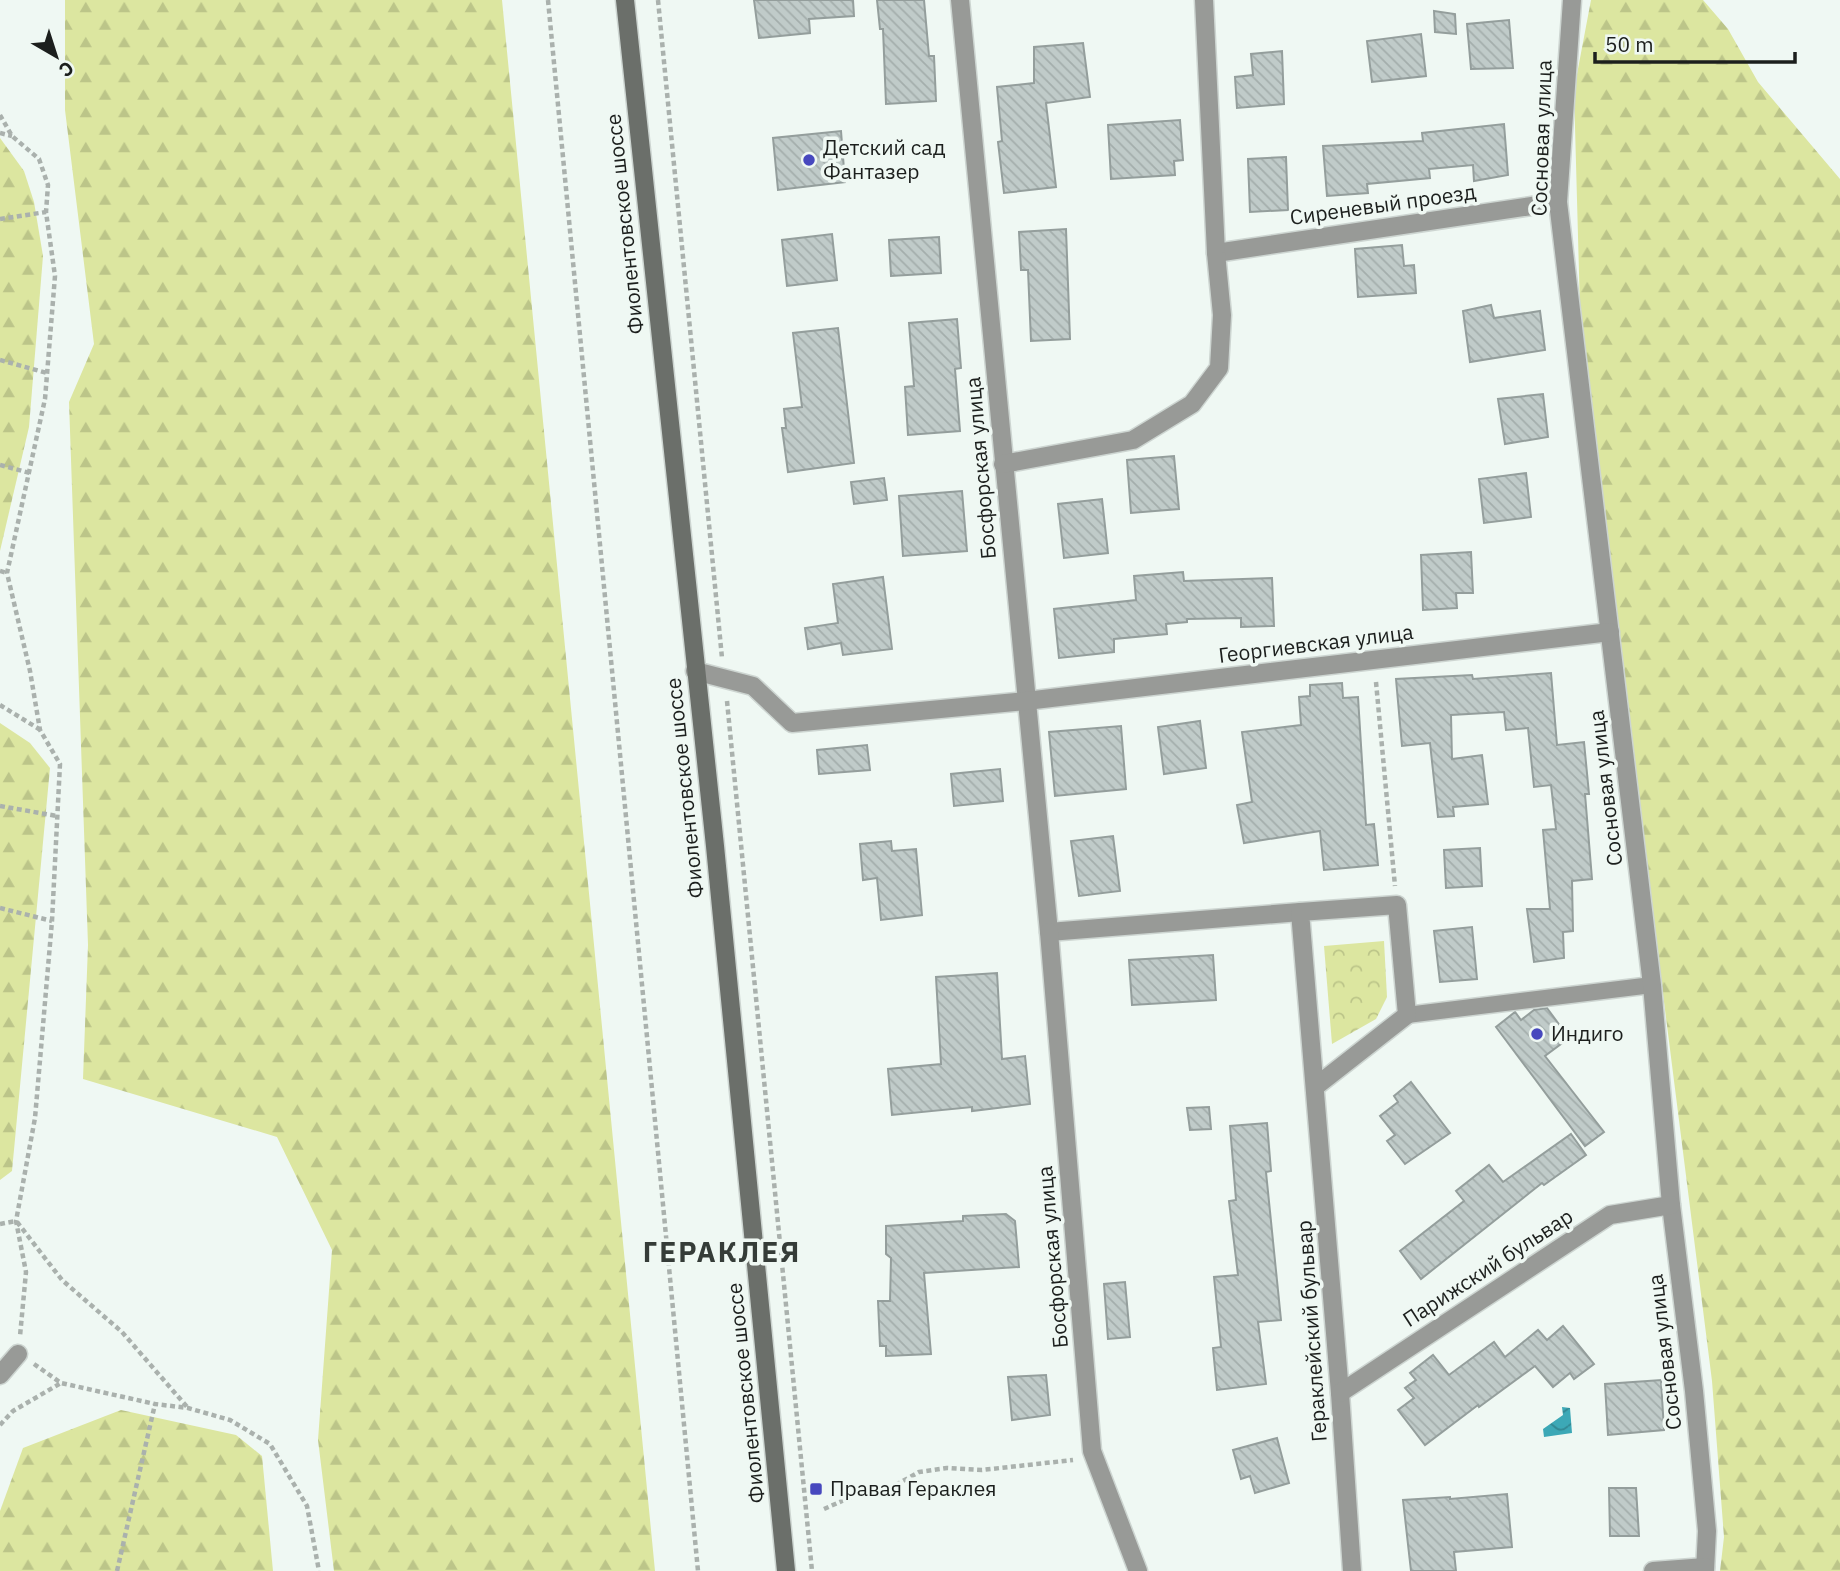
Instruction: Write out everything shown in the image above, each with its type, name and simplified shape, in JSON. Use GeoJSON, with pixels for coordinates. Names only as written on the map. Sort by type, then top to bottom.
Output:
{"type":"FeatureCollection","features":[{"type":"Feature","properties":{"kind":"main road","name":"Фиолентовское шоссе"},"geometry":{"type":"LineString","coordinates":[[625,0],[715,846],[786,1571]]}},
{"type":"Feature","properties":{"kind":"street","name":"Босфорская улица"},"geometry":{"type":"LineString","coordinates":[[960,0],[1049,932],[1095,1457],[1138,1571]]}},
{"type":"Feature","properties":{"kind":"street"},"geometry":{"type":"LineString","coordinates":[[1003,464],[1133,440],[1192,404],[1219,368],[1222,315],[1216,253],[1204,0]]}},
{"type":"Feature","properties":{"kind":"street","name":"Сосновая улица"},"geometry":{"type":"LineString","coordinates":[[1572,0],[1558,202],[1652,985],[1671,1205],[1707,1531],[1705,1569]]}},
{"type":"Feature","properties":{"kind":"street","name":"Сиреневый проезд"},"geometry":{"type":"LineString","coordinates":[[1216,253],[1558,202]]}},
{"type":"Feature","properties":{"kind":"street","name":"Георгиевская улица"},"geometry":{"type":"LineString","coordinates":[[695,671],[753,686],[792,723],[1026,701],[1610,632]]}},
{"type":"Feature","properties":{"kind":"street"},"geometry":{"type":"LineString","coordinates":[[1049,932],[1397,905],[1407,1014],[1315,1087]]}},
{"type":"Feature","properties":{"kind":"street","name":"Гераклейский бульвар"},"geometry":{"type":"LineString","coordinates":[[1300,912],[1352,1571]]}},
{"type":"Feature","properties":{"kind":"street","name":"Парижский бульвар"},"geometry":{"type":"LineString","coordinates":[[1340,1393],[1610,1215],[1671,1205]]}},
{"type":"Feature","properties":{"kind":"street"},"geometry":{"type":"LineString","coordinates":[[0,1375],[18,1354]]}},
{"type":"Feature","properties":{"kind":"street"},"geometry":{"type":"LineString","coordinates":[[1653,1571],[1705,1569]]}},
{"type":"Feature","properties":{"kind":"lane"},"geometry":{"type":"LineString","coordinates":[[1407,1014],[1652,985]]}},
{"type":"Feature","properties":{"kind":"path"},"geometry":{"type":"LineString","coordinates":[[548,0],[698,1571]]}},
{"type":"Feature","properties":{"kind":"path"},"geometry":{"type":"LineString","coordinates":[[658,0],[812,1571]]}},
{"type":"Feature","properties":{"kind":"path"},"geometry":{"type":"LineString","coordinates":[[0,114],[12,136],[39,159],[48,184],[46,212],[55,276],[45,399],[7,573],[30,671],[40,730],[60,764],[52,921],[35,1118],[16,1221],[26,1272],[18,1354],[61,1383],[155,1404],[188,1408],[230,1420],[271,1444],[307,1506],[319,1571]]}},
{"type":"Feature","properties":{"kind":"path"},"geometry":{"type":"LineString","coordinates":[[0,133],[12,136]]}},
{"type":"Feature","properties":{"kind":"path"},"geometry":{"type":"LineString","coordinates":[[0,219],[46,212]]}},
{"type":"Feature","properties":{"kind":"path"},"geometry":{"type":"LineString","coordinates":[[0,360],[47,373]]}},
{"type":"Feature","properties":{"kind":"path"},"geometry":{"type":"LineString","coordinates":[[0,465],[30,473]]}},
{"type":"Feature","properties":{"kind":"path"},"geometry":{"type":"LineString","coordinates":[[0,571],[7,573]]}},
{"type":"Feature","properties":{"kind":"path"},"geometry":{"type":"LineString","coordinates":[[1374,660],[1397,905]]}},
{"type":"Feature","properties":{"kind":"path"},"geometry":{"type":"LineString","coordinates":[[0,705],[40,730]]}},
{"type":"Feature","properties":{"kind":"path"},"geometry":{"type":"LineString","coordinates":[[0,806],[57,816]]}},
{"type":"Feature","properties":{"kind":"path"},"geometry":{"type":"LineString","coordinates":[[0,908],[52,921]]}},
{"type":"Feature","properties":{"kind":"path"},"geometry":{"type":"LineString","coordinates":[[0,1224],[16,1221]]}},
{"type":"Feature","properties":{"kind":"path"},"geometry":{"type":"LineString","coordinates":[[16,1221],[62,1280],[122,1332],[188,1408]]}},
{"type":"Feature","properties":{"kind":"path"},"geometry":{"type":"LineString","coordinates":[[0,1425],[13,1411],[61,1383]]}},
{"type":"Feature","properties":{"kind":"path"},"geometry":{"type":"LineString","coordinates":[[117,1571],[155,1404]]}},
{"type":"Feature","properties":{"kind":"path"},"geometry":{"type":"LineString","coordinates":[[824,1509],[869,1489],[894,1486],[919,1472],[947,1468],[982,1471],[1095,1457]]}},
{"type":"Feature","properties":{"kind":"green space"},"geometry":{"type":"Polygon","coordinates":[[[65,0],[502,0],[655,1571],[334,1571],[318,1440],[332,1250],[277,1137],[83,1079],[88,945],[69,402],[94,344],[65,110],[65,0]]]}},
{"type":"Feature","properties":{"kind":"green space"},"geometry":{"type":"Polygon","coordinates":[[[1591,0],[1703,0],[1728,29],[1758,82],[1840,179],[1840,1571],[1720,1571],[1724,1537],[1712,1381],[1581,346],[1574,90],[1591,0]]]}},
{"type":"Feature","properties":{"kind":"green space"},"geometry":{"type":"Polygon","coordinates":[[[0,138],[24,171],[34,202],[43,256],[29,427],[0,551],[0,138]]]}},
{"type":"Feature","properties":{"kind":"green space"},"geometry":{"type":"Polygon","coordinates":[[[0,723],[30,743],[50,768],[12,1171],[0,1180],[0,723]]]}},
{"type":"Feature","properties":{"kind":"green space"},"geometry":{"type":"Polygon","coordinates":[[[1384,941],[1387,997],[1376,1019],[1332,1044],[1324,946],[1384,941]]]}},
{"type":"Feature","properties":{"kind":"green space"},"geometry":{"type":"Polygon","coordinates":[[[121,1410],[236,1435],[262,1456],[273,1571],[0,1571],[0,1511],[23,1448],[121,1410]]]}},
{"type":"Feature","properties":{"kind":"water"},"geometry":{"type":"Polygon","coordinates":[[[1562,1407],[1570,1408],[1572,1433],[1544,1437],[1543,1429],[1563,1415],[1562,1407]]]}},
{"type":"Feature","properties":{"kind":"building"},"geometry":{"type":"Polygon","coordinates":[[[754,0],[853,0],[854,16],[809,19],[810,33],[759,38],[754,0]]]}},
{"type":"Feature","properties":{"kind":"building"},"geometry":{"type":"Polygon","coordinates":[[[877,0],[924,0],[929,56],[934,56],[936,101],[886,104],[883,29],[880,29],[877,0]]]}},
{"type":"Feature","properties":{"kind":"building"},"geometry":{"type":"Polygon","coordinates":[[[1434,11],[1455,14],[1456,34],[1435,32],[1434,11]]]}},
{"type":"Feature","properties":{"kind":"building"},"geometry":{"type":"Polygon","coordinates":[[[1509,20],[1513,68],[1471,69],[1467,24],[1509,20]]]}},
{"type":"Feature","properties":{"kind":"building"},"geometry":{"type":"Polygon","coordinates":[[[1421,34],[1426,76],[1372,82],[1367,41],[1421,34]]]}},
{"type":"Feature","properties":{"kind":"building"},"geometry":{"type":"Polygon","coordinates":[[[1083,43],[1090,97],[1046,103],[1056,187],[1004,193],[998,142],[1002,141],[997,87],[1034,83],[1034,47],[1083,43]]]}},
{"type":"Feature","properties":{"kind":"building"},"geometry":{"type":"Polygon","coordinates":[[[1282,51],[1284,104],[1237,108],[1235,77],[1253,75],[1251,54],[1282,51]]]}},
{"type":"Feature","properties":{"kind":"building"},"geometry":{"type":"Polygon","coordinates":[[[1180,120],[1183,160],[1174,161],[1175,175],[1111,179],[1108,125],[1180,120]]]}},
{"type":"Feature","properties":{"kind":"building"},"geometry":{"type":"Polygon","coordinates":[[[1504,124],[1508,175],[1474,181],[1473,165],[1429,169],[1430,178],[1367,184],[1368,193],[1327,196],[1323,146],[1423,141],[1422,133],[1504,124]]]}},
{"type":"Feature","properties":{"kind":"building","name":"Детский сад Фантазер"},"geometry":{"type":"Polygon","coordinates":[[[841,131],[845,182],[778,190],[773,138],[841,131]]]}},
{"type":"Feature","properties":{"kind":"building"},"geometry":{"type":"Polygon","coordinates":[[[1286,157],[1288,210],[1250,212],[1248,159],[1286,157]]]}},
{"type":"Feature","properties":{"kind":"building"},"geometry":{"type":"Polygon","coordinates":[[[1066,229],[1070,339],[1031,341],[1028,270],[1021,270],[1019,232],[1066,229]]]}},
{"type":"Feature","properties":{"kind":"building"},"geometry":{"type":"Polygon","coordinates":[[[832,234],[837,280],[787,286],[782,240],[832,234]]]}},
{"type":"Feature","properties":{"kind":"building"},"geometry":{"type":"Polygon","coordinates":[[[939,237],[941,273],[891,276],[889,240],[939,237]]]}},
{"type":"Feature","properties":{"kind":"building"},"geometry":{"type":"Polygon","coordinates":[[[1402,245],[1404,266],[1414,265],[1416,293],[1358,297],[1355,249],[1402,245]]]}},
{"type":"Feature","properties":{"kind":"building"},"geometry":{"type":"Polygon","coordinates":[[[1491,305],[1494,318],[1540,311],[1545,350],[1470,362],[1463,311],[1491,305]]]}},
{"type":"Feature","properties":{"kind":"building"},"geometry":{"type":"Polygon","coordinates":[[[957,319],[961,368],[955,369],[960,431],[908,435],[905,387],[914,386],[909,323],[957,319]]]}},
{"type":"Feature","properties":{"kind":"building"},"geometry":{"type":"Polygon","coordinates":[[[838,328],[854,463],[788,472],[782,428],[786,428],[784,409],[802,407],[793,333],[838,328]]]}},
{"type":"Feature","properties":{"kind":"building"},"geometry":{"type":"Polygon","coordinates":[[[1543,394],[1548,437],[1505,444],[1498,399],[1543,394]]]}},
{"type":"Feature","properties":{"kind":"building"},"geometry":{"type":"Polygon","coordinates":[[[1174,456],[1179,509],[1131,513],[1127,460],[1174,456]]]}},
{"type":"Feature","properties":{"kind":"building"},"geometry":{"type":"Polygon","coordinates":[[[1526,473],[1531,517],[1484,523],[1479,479],[1526,473]]]}},
{"type":"Feature","properties":{"kind":"building"},"geometry":{"type":"Polygon","coordinates":[[[884,478],[887,500],[854,504],[851,482],[884,478]]]}},
{"type":"Feature","properties":{"kind":"building"},"geometry":{"type":"Polygon","coordinates":[[[962,491],[967,551],[903,556],[899,496],[962,491]]]}},
{"type":"Feature","properties":{"kind":"building"},"geometry":{"type":"Polygon","coordinates":[[[1102,499],[1108,553],[1064,558],[1058,504],[1102,499]]]}},
{"type":"Feature","properties":{"kind":"building"},"geometry":{"type":"Polygon","coordinates":[[[1471,552],[1473,593],[1456,593],[1457,608],[1423,610],[1421,555],[1471,552]]]}},
{"type":"Feature","properties":{"kind":"building"},"geometry":{"type":"Polygon","coordinates":[[[1183,572],[1184,581],[1272,578],[1274,626],[1241,627],[1241,618],[1187,619],[1187,622],[1166,624],[1167,634],[1114,639],[1114,652],[1059,658],[1054,609],[1136,600],[1134,576],[1183,572]]]}},
{"type":"Feature","properties":{"kind":"building"},"geometry":{"type":"Polygon","coordinates":[[[883,577],[892,649],[843,655],[841,643],[808,649],[805,628],[838,623],[833,584],[883,577]]]}},
{"type":"Feature","properties":{"kind":"building"},"geometry":{"type":"Polygon","coordinates":[[[1551,673],[1557,745],[1584,742],[1592,879],[1572,881],[1573,931],[1563,932],[1564,958],[1534,962],[1527,909],[1550,909],[1543,830],[1556,829],[1551,785],[1534,787],[1528,728],[1506,730],[1504,712],[1451,715],[1452,759],[1482,755],[1488,804],[1453,807],[1454,816],[1438,817],[1430,743],[1402,746],[1396,679],[1472,675],[1473,679],[1551,673]]]}},
{"type":"Feature","properties":{"kind":"building"},"geometry":{"type":"Polygon","coordinates":[[[1342,683],[1343,698],[1358,697],[1366,825],[1374,824],[1378,865],[1324,870],[1320,831],[1244,843],[1237,805],[1252,802],[1242,732],[1301,725],[1299,697],[1310,696],[1310,685],[1342,683]]]}},
{"type":"Feature","properties":{"kind":"building"},"geometry":{"type":"Polygon","coordinates":[[[1200,721],[1206,768],[1164,774],[1158,727],[1200,721]]]}},
{"type":"Feature","properties":{"kind":"building"},"geometry":{"type":"Polygon","coordinates":[[[1121,726],[1126,789],[1055,796],[1049,732],[1121,726]]]}},
{"type":"Feature","properties":{"kind":"building"},"geometry":{"type":"Polygon","coordinates":[[[867,745],[870,770],[819,774],[817,750],[867,745]]]}},
{"type":"Feature","properties":{"kind":"building"},"geometry":{"type":"Polygon","coordinates":[[[1000,769],[1003,801],[954,806],[951,774],[1000,769]]]}},
{"type":"Feature","properties":{"kind":"building"},"geometry":{"type":"Polygon","coordinates":[[[1113,836],[1120,891],[1079,896],[1071,841],[1113,836]]]}},
{"type":"Feature","properties":{"kind":"building"},"geometry":{"type":"Polygon","coordinates":[[[891,841],[892,851],[916,849],[922,915],[881,920],[877,878],[863,880],[860,844],[891,841]]]}},
{"type":"Feature","properties":{"kind":"building"},"geometry":{"type":"Polygon","coordinates":[[[1480,848],[1482,886],[1446,888],[1444,850],[1480,848]]]}},
{"type":"Feature","properties":{"kind":"building"},"geometry":{"type":"Polygon","coordinates":[[[1472,927],[1477,979],[1440,982],[1434,931],[1472,927]]]}},
{"type":"Feature","properties":{"kind":"building"},"geometry":{"type":"Polygon","coordinates":[[[1213,955],[1216,1000],[1132,1005],[1129,960],[1213,955]]]}},
{"type":"Feature","properties":{"kind":"building"},"geometry":{"type":"Polygon","coordinates":[[[997,973],[1002,1059],[1025,1056],[1030,1104],[972,1111],[972,1107],[892,1115],[888,1069],[941,1064],[936,977],[997,973]]]}},
{"type":"Feature","properties":{"kind":"building"},"geometry":{"type":"Polygon","coordinates":[[[1547,1008],[1569,1038],[1545,1056],[1604,1132],[1585,1146],[1496,1027],[1515,1012],[1521,1020],[1534,1010],[1547,1008]]]}},
{"type":"Feature","properties":{"kind":"building"},"geometry":{"type":"Polygon","coordinates":[[[1411,1082],[1450,1133],[1405,1164],[1387,1141],[1395,1135],[1380,1116],[1398,1102],[1394,1096],[1411,1082]]]}},
{"type":"Feature","properties":{"kind":"building"},"geometry":{"type":"Polygon","coordinates":[[[1209,1107],[1211,1129],[1190,1130],[1187,1108],[1209,1107]]]}},
{"type":"Feature","properties":{"kind":"building"},"geometry":{"type":"Polygon","coordinates":[[[1267,1123],[1271,1171],[1266,1172],[1281,1320],[1258,1322],[1266,1384],[1217,1390],[1213,1348],[1221,1347],[1214,1277],[1238,1275],[1229,1201],[1236,1200],[1230,1126],[1267,1123]]]}},
{"type":"Feature","properties":{"kind":"building"},"geometry":{"type":"Polygon","coordinates":[[[1571,1134],[1586,1155],[1544,1185],[1542,1183],[1421,1279],[1400,1251],[1464,1201],[1456,1191],[1489,1165],[1503,1182],[1571,1134]]]}},
{"type":"Feature","properties":{"kind":"building"},"geometry":{"type":"Polygon","coordinates":[[[1006,1214],[1015,1221],[1019,1267],[924,1273],[931,1354],[886,1356],[886,1346],[880,1346],[878,1301],[890,1301],[891,1258],[886,1254],[886,1226],[963,1221],[963,1216],[1006,1214]]]}},
{"type":"Feature","properties":{"kind":"building"},"geometry":{"type":"Polygon","coordinates":[[[1125,1282],[1130,1337],[1108,1339],[1104,1284],[1125,1282]]]}},
{"type":"Feature","properties":{"kind":"building"},"geometry":{"type":"Polygon","coordinates":[[[1563,1326],[1594,1364],[1574,1379],[1570,1373],[1553,1387],[1535,1366],[1425,1445],[1398,1410],[1414,1398],[1405,1388],[1416,1380],[1410,1373],[1433,1355],[1449,1375],[1494,1342],[1505,1357],[1538,1330],[1547,1340],[1563,1326]]]}},
{"type":"Feature","properties":{"kind":"building"},"geometry":{"type":"Polygon","coordinates":[[[1046,1375],[1050,1415],[1012,1420],[1008,1377],[1046,1375]]]}},
{"type":"Feature","properties":{"kind":"building"},"geometry":{"type":"Polygon","coordinates":[[[1661,1380],[1664,1430],[1608,1435],[1605,1384],[1661,1380]]]}},
{"type":"Feature","properties":{"kind":"building"},"geometry":{"type":"Polygon","coordinates":[[[1277,1438],[1289,1483],[1255,1493],[1250,1476],[1241,1479],[1233,1450],[1277,1438]]]}},
{"type":"Feature","properties":{"kind":"building"},"geometry":{"type":"Polygon","coordinates":[[[1609,1488],[1636,1488],[1639,1536],[1610,1536],[1609,1488]]]}},
{"type":"Feature","properties":{"kind":"building"},"geometry":{"type":"Polygon","coordinates":[[[1507,1494],[1512,1547],[1454,1552],[1456,1571],[1411,1571],[1403,1500],[1507,1494]]]}},
{"type":"Feature","properties":{"kind":"place","name":"Детский сад Фантазер"},"geometry":{"type":"Point","coordinates":[809,160]}},
{"type":"Feature","properties":{"kind":"place","name":"Индиго"},"geometry":{"type":"Point","coordinates":[1537,1034]}},
{"type":"Feature","properties":{"kind":"place","name":"Правая Гераклея"},"geometry":{"type":"Point","coordinates":[816,1489]}},
{"type":"Feature","properties":{"kind":"district","name":"ГЕРАКЛЕЯ"},"geometry":{"type":"Point","coordinates":[722,1252]}}]}
